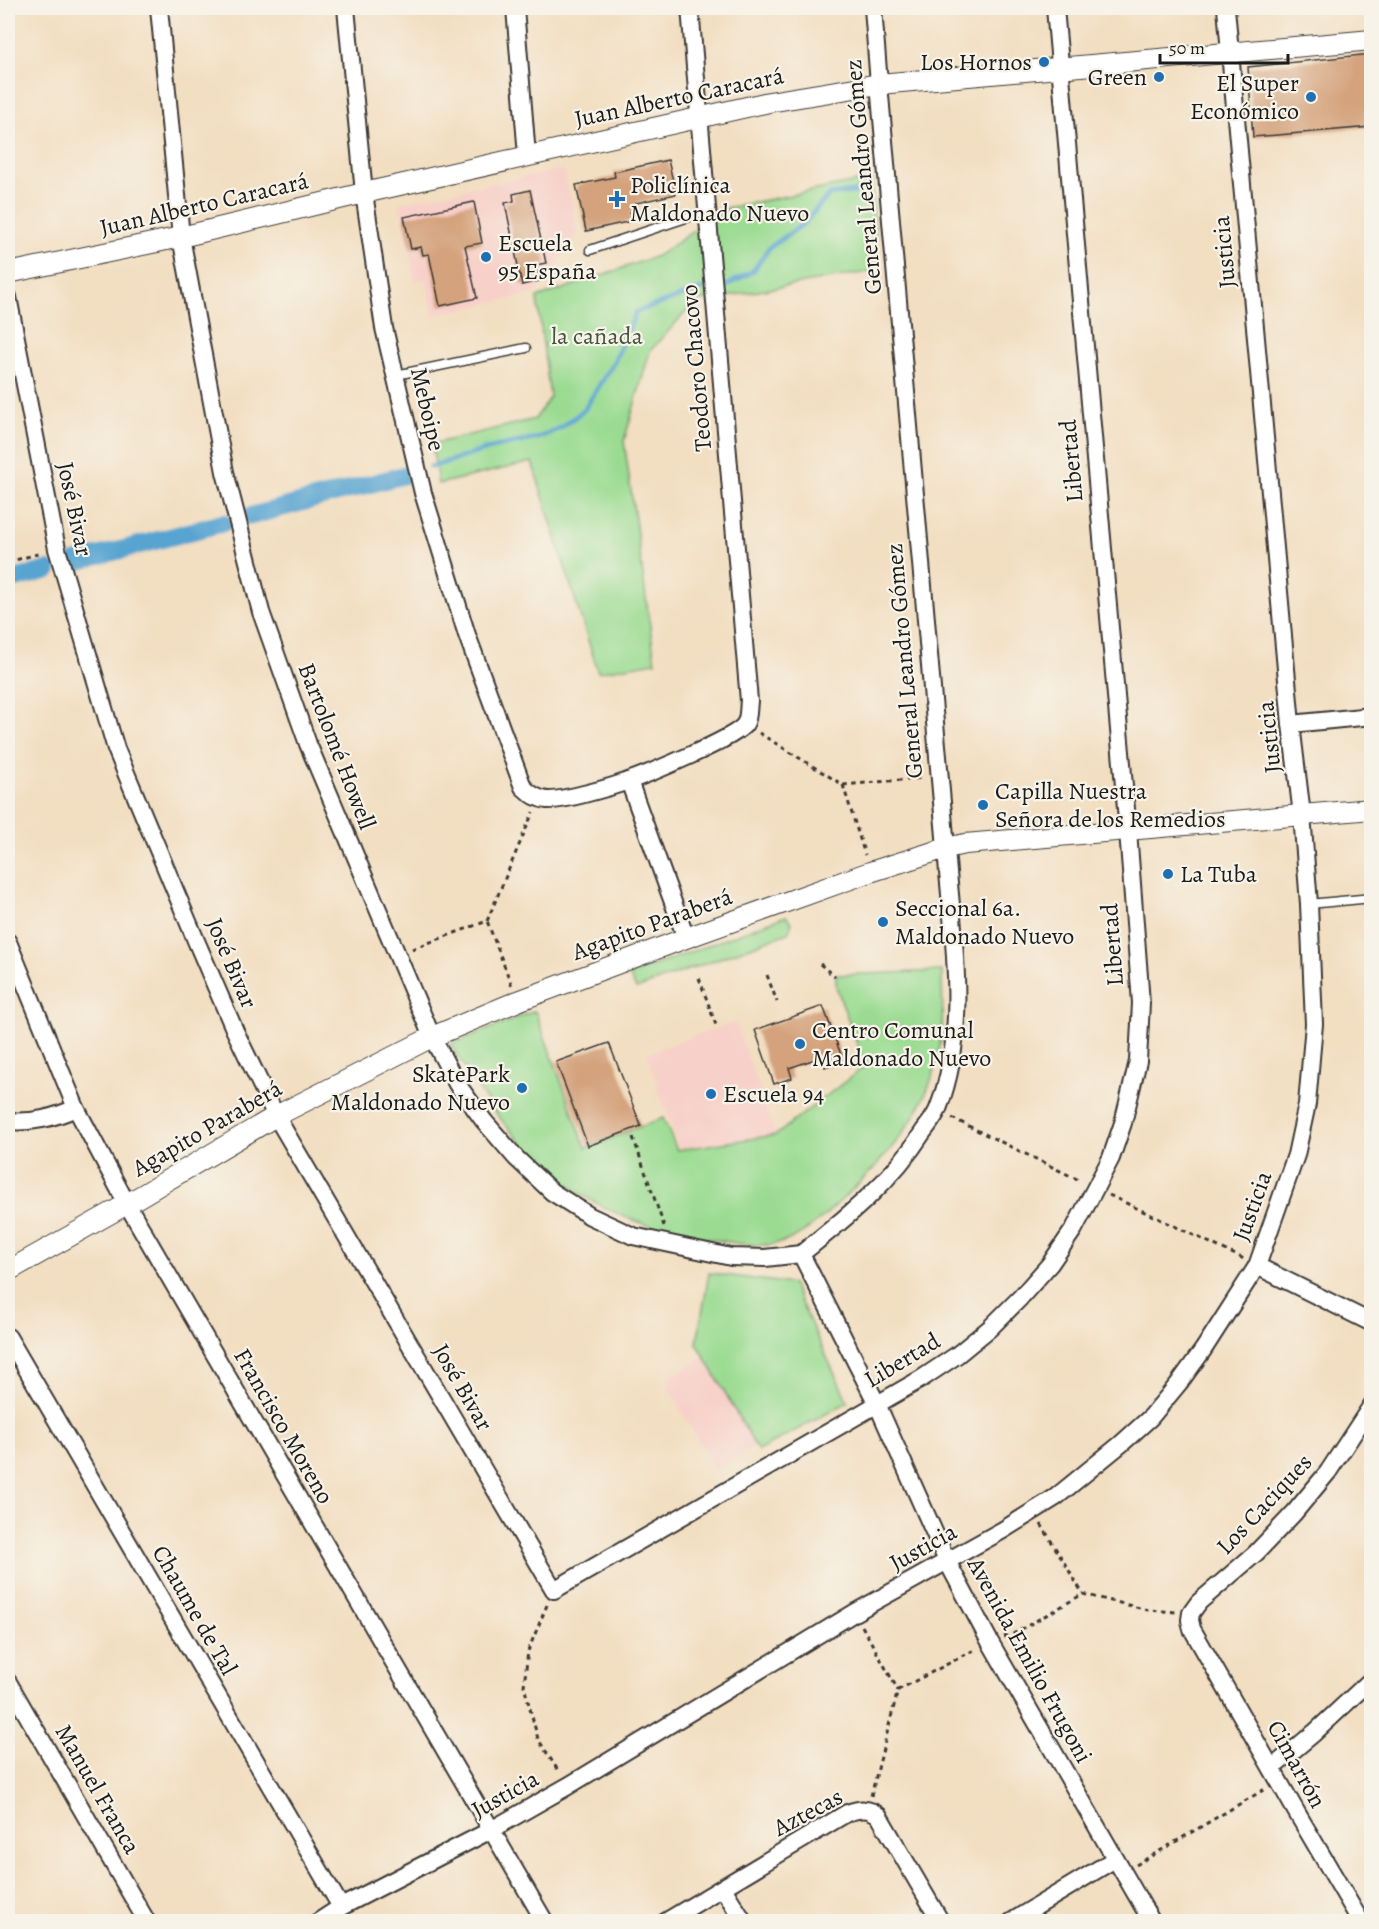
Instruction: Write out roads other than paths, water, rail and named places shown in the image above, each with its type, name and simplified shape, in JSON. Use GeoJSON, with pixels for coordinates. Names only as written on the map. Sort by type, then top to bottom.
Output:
{"type":"FeatureCollection","features":[{"type":"Feature","properties":{"kind":"street","name":"Bartolomé Howell"},"geometry":{"type":"LineString","coordinates":[[159,8],[181,237],[225,472],[261,612],[308,744],[432,1037],[457,1084],[484,1121],[516,1158],[552,1192],[590,1216],[633,1236],[731,1257],[765,1258],[801,1254]]}},
{"type":"Feature","properties":{"kind":"street","name":"Meboipe"},"geometry":{"type":"LineString","coordinates":[[346,8],[364,193],[384,328],[423,494],[467,634],[523,787],[530,794],[548,800],[561,799],[628,781]]}},
{"type":"Feature","properties":{"kind":"street"},"geometry":{"type":"LineString","coordinates":[[515,8],[527,156]]}},
{"type":"Feature","properties":{"kind":"street","name":"Teodoro Chacovo"},"geometry":{"type":"LineString","coordinates":[[628,781],[734,734],[745,724],[749,701],[690,8]]}},
{"type":"Feature","properties":{"kind":"street","name":"General Leandro Gómez"},"geometry":{"type":"LineString","coordinates":[[801,1254],[867,1198],[913,1148],[937,1111],[952,1061],[956,1009],[946,848],[873,8]]}},
{"type":"Feature","properties":{"kind":"street","name":"Libertad"},"geometry":{"type":"LineString","coordinates":[[554,1590],[921,1379],[957,1355],[990,1328],[1050,1264],[1074,1229],[1112,1158],[1132,1090],[1140,1032],[1141,1003],[1128,831],[1055,8]]}},
{"type":"Feature","properties":{"kind":"street","name":"Justicia"},"geometry":{"type":"LineString","coordinates":[[332,1916],[568,1786],[854,1613],[1056,1497],[1091,1470],[1151,1417],[1203,1350],[1257,1266],[1296,1155],[1307,1104],[1314,1024],[1309,904],[1302,815],[1291,724],[1226,8]]}},
{"type":"Feature","properties":{"kind":"street","name":"Juan Alberto Caracará"},"geometry":{"type":"LineString","coordinates":[[8,273],[181,237],[364,193],[770,102],[879,84],[1371,39]]}},
{"type":"Feature","properties":{"kind":"street","name":"José Bivar"},"geometry":{"type":"LineString","coordinates":[[8,297],[57,549],[116,749],[230,1020],[276,1116],[554,1590]]}},
{"type":"Feature","properties":{"kind":"street"},"geometry":{"type":"LineString","coordinates":[[1291,724],[1371,716]]}},
{"type":"Feature","properties":{"kind":"street"},"geometry":{"type":"LineString","coordinates":[[628,781],[686,938]]}},
{"type":"Feature","properties":{"kind":"street","name":"Agapito Paraberá"},"geometry":{"type":"LineString","coordinates":[[8,1271],[276,1116],[432,1037],[518,1001],[870,872],[965,844],[1371,809]]}},
{"type":"Feature","properties":{"kind":"street","name":"Francisco Moreno"},"geometry":{"type":"LineString","coordinates":[[8,942],[76,1108],[127,1204],[545,1922]]}},
{"type":"Feature","properties":{"kind":"street"},"geometry":{"type":"LineString","coordinates":[[8,1121],[26,1122],[54,1117],[76,1108]]}},
{"type":"Feature","properties":{"kind":"street","name":"Avenida Emilio Frugoni"},"geometry":{"type":"LineString","coordinates":[[801,1254],[877,1404],[947,1561],[990,1642],[1152,1922]]}},
{"type":"Feature","properties":{"kind":"street"},"geometry":{"type":"LineString","coordinates":[[1257,1266],[1371,1323]]}},
{"type":"Feature","properties":{"kind":"street","name":"Chaume de Tal"},"geometry":{"type":"LineString","coordinates":[[8,1337],[332,1916]]}},
{"type":"Feature","properties":{"kind":"street","name":"Los Caciques"},"geometry":{"type":"LineString","coordinates":[[1192,1621],[1198,1602],[1256,1553],[1294,1513],[1328,1472],[1371,1405]]}},
{"type":"Feature","properties":{"kind":"street","name":"Cimarrón"},"geometry":{"type":"LineString","coordinates":[[1192,1621],[1361,1922]]}},
{"type":"Feature","properties":{"kind":"street"},"geometry":{"type":"LineString","coordinates":[[1276,1774],[1314,1733],[1371,1679]]}},
{"type":"Feature","properties":{"kind":"street","name":"Manuel Franca"},"geometry":{"type":"LineString","coordinates":[[8,1682],[147,1922]]}},
{"type":"Feature","properties":{"kind":"street","name":"Aztecas"},"geometry":{"type":"LineString","coordinates":[[665,1922],[847,1813],[868,1809],[879,1816],[941,1922]]}},
{"type":"Feature","properties":{"kind":"street"},"geometry":{"type":"LineString","coordinates":[[1011,1922],[1119,1866]]}},
{"type":"Feature","properties":{"kind":"street"},"geometry":{"type":"LineString","coordinates":[[723,1888],[744,1922]]}},
{"type":"Feature","properties":{"kind":"lane"},"geometry":{"type":"LineString","coordinates":[[590,250],[707,211]]}},
{"type":"Feature","properties":{"kind":"lane"},"geometry":{"type":"LineString","coordinates":[[396,375],[526,348]]}},
{"type":"Feature","properties":{"kind":"lane"},"geometry":{"type":"LineString","coordinates":[[1309,904],[1371,898]]}},
{"type":"Feature","properties":{"kind":"waterway"},"geometry":{"type":"LineString","coordinates":[[724,287],[753,271],[769,248],[802,225],[829,195],[860,191]]}},
{"type":"Feature","properties":{"kind":"waterway"},"geometry":{"type":"LineString","coordinates":[[431,467],[491,448],[538,438],[562,427],[584,410],[614,362],[636,312],[702,289]]}},
{"type":"Feature","properties":{"kind":"waterway"},"geometry":{"type":"LineString","coordinates":[[251,516],[404,475]]}},
{"type":"Feature","properties":{"kind":"waterway"},"geometry":{"type":"LineString","coordinates":[[75,562],[223,523]]}},
{"type":"Feature","properties":{"kind":"waterway"},"geometry":{"type":"LineString","coordinates":[[8,581],[48,570]]}},
{"type":"Feature","properties":{"kind":"place","name":"Los Hornos"},"geometry":{"type":"Point","coordinates":[1044,62]}},
{"type":"Feature","properties":{"kind":"place","name":"Green"},"geometry":{"type":"Point","coordinates":[1159,77]}},
{"type":"Feature","properties":{"kind":"place","name":"El Super Económico"},"geometry":{"type":"Point","coordinates":[1311,97]}},
{"type":"Feature","properties":{"kind":"place","name":"Policlínica Maldonado Nuevo"},"geometry":{"type":"Point","coordinates":[617,199]}},
{"type":"Feature","properties":{"kind":"place","name":"Escuela 95 España"},"geometry":{"type":"Point","coordinates":[486,257]}},
{"type":"Feature","properties":{"kind":"place","name":"Capilla Nuestra Señora de los Remedios"},"geometry":{"type":"Point","coordinates":[983,805]}},
{"type":"Feature","properties":{"kind":"place","name":"La Tuba"},"geometry":{"type":"Point","coordinates":[1168,874]}},
{"type":"Feature","properties":{"kind":"place","name":"Seccional 6a. Maldonado Nuevo"},"geometry":{"type":"Point","coordinates":[883,922]}},
{"type":"Feature","properties":{"kind":"place","name":"Centro Comunal Maldonado Nuevo"},"geometry":{"type":"Point","coordinates":[800,1044]}},
{"type":"Feature","properties":{"kind":"place","name":"SkatePark Maldonado Nuevo"},"geometry":{"type":"Point","coordinates":[522,1088]}},
{"type":"Feature","properties":{"kind":"place","name":"Escuela 94"},"geometry":{"type":"Point","coordinates":[711,1094]}},
{"type":"Feature","properties":{"kind":"park label","name":"la cañada"},"geometry":{"type":"Point","coordinates":[597,336]}}]}
